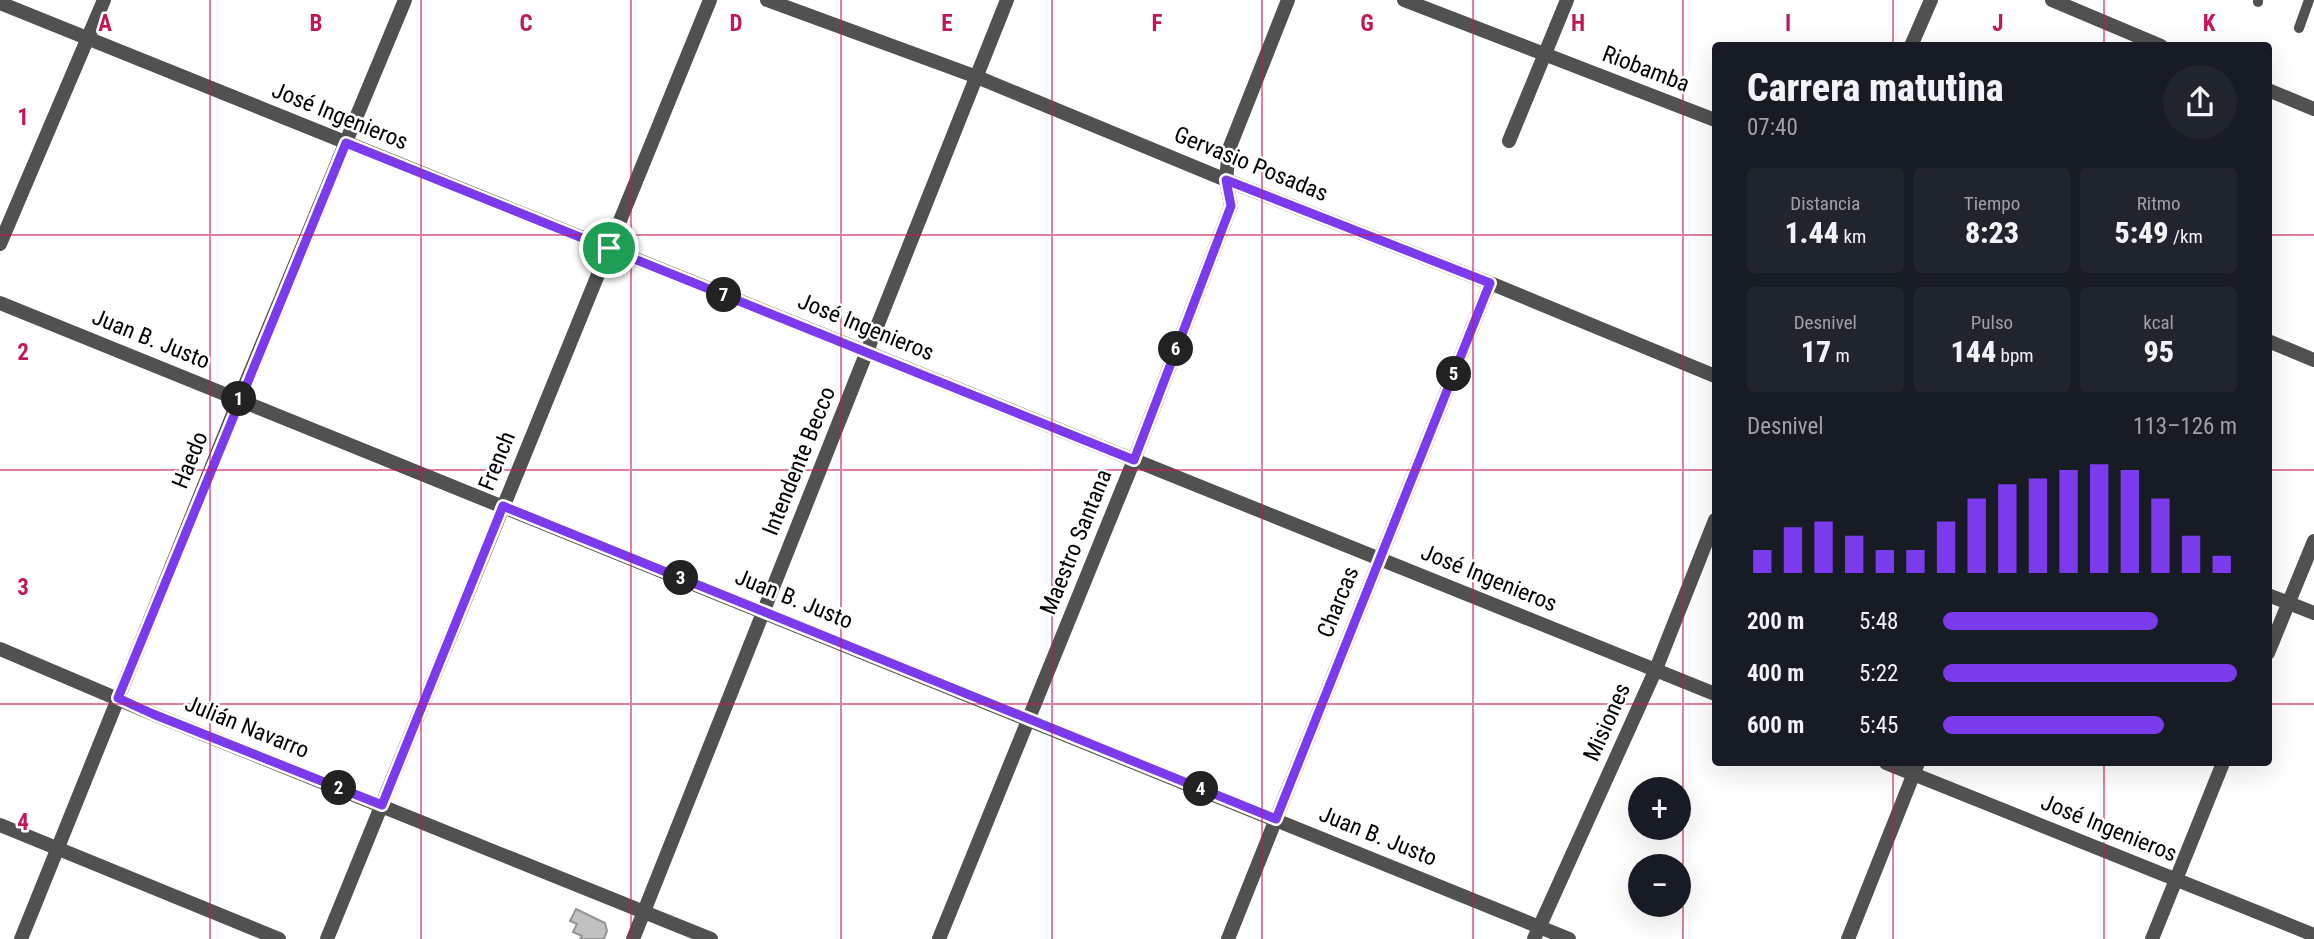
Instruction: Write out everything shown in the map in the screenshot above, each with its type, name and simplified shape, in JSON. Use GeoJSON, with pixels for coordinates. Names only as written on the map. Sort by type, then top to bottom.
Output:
{"type":"FeatureCollection","features":[{"type":"Feature","properties":{"kind":"street"},"geometry":{"type":"LineString","coordinates":[[0,244],[104,0]]}},
{"type":"Feature","properties":{"kind":"street","name":"Haedo"},"geometry":{"type":"LineString","coordinates":[[21,939],[239,399],[405,0]]}},
{"type":"Feature","properties":{"kind":"street","name":"French"},"geometry":{"type":"LineString","coordinates":[[327,939],[710,0]]}},
{"type":"Feature","properties":{"kind":"street","name":"Gervasio Posadas"},"geometry":{"type":"LineString","coordinates":[[768,0],[976,77],[1712,375]]}},
{"type":"Feature","properties":{"kind":"street","name":"Intendente Becco"},"geometry":{"type":"LineString","coordinates":[[633,939],[1007,0]]}},
{"type":"Feature","properties":{"kind":"street","name":"Maestro Santana"},"geometry":{"type":"LineString","coordinates":[[939,939],[1134,460],[1231,206],[1226,180],[1229,149],[1288,0]]}},
{"type":"Feature","properties":{"kind":"street","name":"Riobamba"},"geometry":{"type":"LineString","coordinates":[[1404,0],[1712,119]]}},
{"type":"Feature","properties":{"kind":"street"},"geometry":{"type":"LineString","coordinates":[[1509,141],[1567,0]]}},
{"type":"Feature","properties":{"kind":"street"},"geometry":{"type":"LineString","coordinates":[[1914,42],[1931,0]]}},
{"type":"Feature","properties":{"kind":"street"},"geometry":{"type":"LineString","coordinates":[[2052,0],[2152,42]]}},
{"type":"Feature","properties":{"kind":"street","name":"José Ingenieros"},"geometry":{"type":"LineString","coordinates":[[0,3],[1712,693]]}},
{"type":"Feature","properties":{"kind":"street"},"geometry":{"type":"LineString","coordinates":[[2272,92],[2314,108]]}},
{"type":"Feature","properties":{"kind":"street","name":"Charcas"},"geometry":{"type":"LineString","coordinates":[[1228,939],[1490,283]]}},
{"type":"Feature","properties":{"kind":"street","name":"Juan B. Justo"},"geometry":{"type":"LineString","coordinates":[[0,303],[1276,819],[1536,932],[1569,939]]}},
{"type":"Feature","properties":{"kind":"street"},"geometry":{"type":"LineString","coordinates":[[2272,343],[2314,360]]}},
{"type":"Feature","properties":{"kind":"street","name":"Misiones"},"geometry":{"type":"LineString","coordinates":[[1536,932],[1656,669],[1712,528]]}},
{"type":"Feature","properties":{"kind":"street"},"geometry":{"type":"LineString","coordinates":[[2272,643],[2314,541]]}},
{"type":"Feature","properties":{"kind":"street"},"geometry":{"type":"LineString","coordinates":[[2272,597],[2314,613]]}},
{"type":"Feature","properties":{"kind":"street","name":"Julián Navarro"},"geometry":{"type":"LineString","coordinates":[[0,649],[153,714],[711,939]]}},
{"type":"Feature","properties":{"kind":"street"},"geometry":{"type":"LineString","coordinates":[[2152,939],[2222,766]]}},
{"type":"Feature","properties":{"kind":"street"},"geometry":{"type":"LineString","coordinates":[[1848,939],[1916,769]]}},
{"type":"Feature","properties":{"kind":"street","name":"José Ingenieros"},"geometry":{"type":"LineString","coordinates":[[1916,769],[2176,880],[2314,935]]}},
{"type":"Feature","properties":{"kind":"street"},"geometry":{"type":"LineString","coordinates":[[0,825],[279,939]]}},
{"type":"Feature","properties":{"kind":"lane"},"geometry":{"type":"LineString","coordinates":[[2299,28],[2309,0]]}},
{"type":"Feature","properties":{"kind":"building"},"geometry":{"type":"Polygon","coordinates":[[[576,909],[605,923],[607,931],[604,939],[580,939],[582,936],[573,932],[577,924],[570,921],[576,909]]]}},
{"type":"Feature","properties":{"kind":"route"},"geometry":{"type":"LineString","coordinates":[[346,143],[609,248],[1134,460],[1231,206],[1226,180],[1490,283],[1276,819],[503,506],[382,805],[118,698],[346,143]]}}]}
